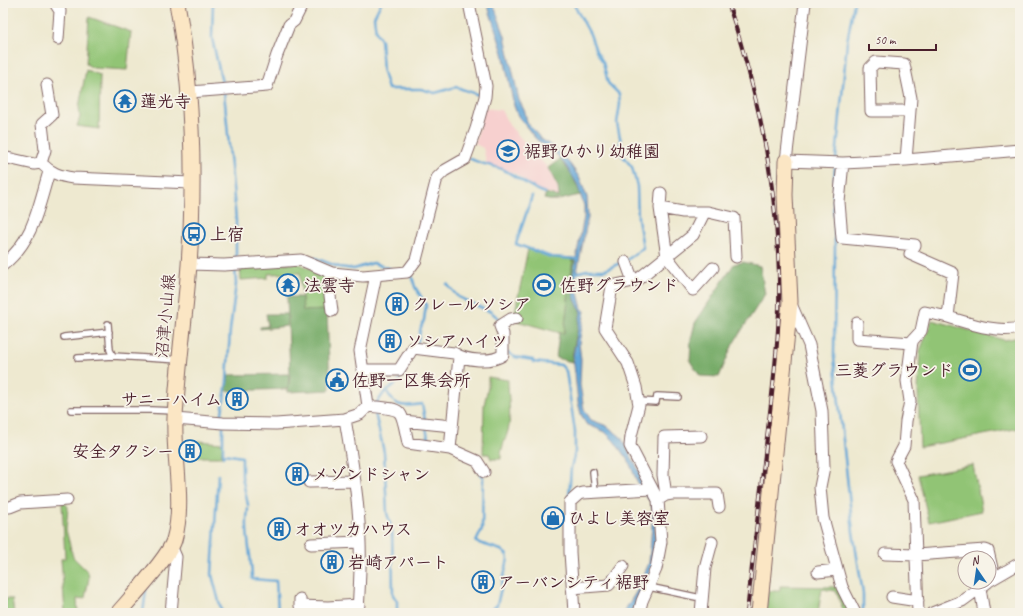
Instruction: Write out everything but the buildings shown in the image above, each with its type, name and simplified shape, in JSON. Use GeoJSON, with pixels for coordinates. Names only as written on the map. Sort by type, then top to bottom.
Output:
{"type":"FeatureCollection","features":[{"type":"Feature","properties":{"kind":"main road","name":"沼津小山線"},"geometry":{"type":"LineString","coordinates":[[118,613],[172,548],[178,525],[175,415],[189,264],[191,183],[190,92],[186,50],[177,3]]}},
{"type":"Feature","properties":{"kind":"main road"},"geometry":{"type":"LineString","coordinates":[[759,613],[790,302],[785,195],[786,161]]}},
{"type":"Feature","properties":{"kind":"street"},"geometry":{"type":"LineString","coordinates":[[55,3],[60,11],[58,38]]}},
{"type":"Feature","properties":{"kind":"street"},"geometry":{"type":"LineString","coordinates":[[190,92],[267,86],[289,25],[294,21],[303,3]]}},
{"type":"Feature","properties":{"kind":"street"},"geometry":{"type":"LineString","coordinates":[[189,264],[224,265],[300,260],[332,273],[363,276],[407,272],[413,267],[437,178],[444,171],[465,159],[470,150],[485,97],[486,86],[469,3]]}},
{"type":"Feature","properties":{"kind":"street"},"geometry":{"type":"LineString","coordinates":[[805,3],[786,161],[843,163],[906,160],[1020,150]]}},
{"type":"Feature","properties":{"kind":"street"},"geometry":{"type":"LineString","coordinates":[[906,160],[911,98],[904,64],[876,62],[870,68],[871,111],[909,111]]}},
{"type":"Feature","properties":{"kind":"street"},"geometry":{"type":"LineString","coordinates":[[41,163],[45,150],[42,124],[52,115],[47,84]]}},
{"type":"Feature","properties":{"kind":"street"},"geometry":{"type":"LineString","coordinates":[[3,157],[34,164],[41,163]]}},
{"type":"Feature","properties":{"kind":"street"},"geometry":{"type":"LineString","coordinates":[[41,163],[49,172],[74,178],[191,183]]}},
{"type":"Feature","properties":{"kind":"street"},"geometry":{"type":"LineString","coordinates":[[843,163],[839,202],[842,238],[914,246],[910,254],[953,273],[948,317]]}},
{"type":"Feature","properties":{"kind":"street"},"geometry":{"type":"LineString","coordinates":[[3,265],[12,258],[32,231],[49,172]]}},
{"type":"Feature","properties":{"kind":"street"},"geometry":{"type":"LineString","coordinates":[[661,193],[660,208],[667,257],[693,290],[713,268]]}},
{"type":"Feature","properties":{"kind":"street"},"geometry":{"type":"LineString","coordinates":[[660,208],[683,212],[704,212],[729,215],[734,218],[736,257]]}},
{"type":"Feature","properties":{"kind":"street"},"geometry":{"type":"LineString","coordinates":[[659,503],[630,446],[639,401],[628,363],[605,328],[612,286],[637,280],[667,257],[693,235],[704,212]]}},
{"type":"Feature","properties":{"kind":"street"},"geometry":{"type":"LineString","coordinates":[[626,262],[633,281]]}},
{"type":"Feature","properties":{"kind":"street"},"geometry":{"type":"LineString","coordinates":[[332,273],[329,288],[332,311]]}},
{"type":"Feature","properties":{"kind":"street"},"geometry":{"type":"LineString","coordinates":[[368,406],[360,351],[376,275]]}},
{"type":"Feature","properties":{"kind":"street"},"geometry":{"type":"LineString","coordinates":[[790,302],[809,345],[817,378],[822,410],[824,467],[820,487],[823,518],[842,587],[855,613]]}},
{"type":"Feature","properties":{"kind":"street"},"geometry":{"type":"LineString","coordinates":[[918,613],[914,500],[896,461],[904,446],[910,401],[906,382],[912,343],[921,331],[925,312],[987,328],[1009,330],[1020,328]]}},
{"type":"Feature","properties":{"kind":"street"},"geometry":{"type":"LineString","coordinates":[[362,370],[399,370],[418,348],[454,353],[459,357],[492,360],[503,355],[503,334],[500,326],[503,323],[517,318]]}},
{"type":"Feature","properties":{"kind":"street"},"geometry":{"type":"LineString","coordinates":[[857,322],[857,339],[912,343]]}},
{"type":"Feature","properties":{"kind":"street"},"geometry":{"type":"LineString","coordinates":[[450,449],[459,357]]}},
{"type":"Feature","properties":{"kind":"street"},"geometry":{"type":"LineString","coordinates":[[368,406],[398,409],[402,412],[452,426]]}},
{"type":"Feature","properties":{"kind":"street"},"geometry":{"type":"LineString","coordinates":[[175,415],[223,423],[276,424],[345,419],[360,414],[368,406]]}},
{"type":"Feature","properties":{"kind":"street"},"geometry":{"type":"LineString","coordinates":[[402,412],[408,447],[450,449],[477,461],[484,472]]}},
{"type":"Feature","properties":{"kind":"street"},"geometry":{"type":"LineString","coordinates":[[300,599],[300,606],[358,609],[360,542],[355,481],[345,419]]}},
{"type":"Feature","properties":{"kind":"street"},"geometry":{"type":"LineString","coordinates":[[639,613],[656,568],[661,542],[656,529],[664,475],[664,437],[701,436]]}},
{"type":"Feature","properties":{"kind":"street"},"geometry":{"type":"LineString","coordinates":[[309,482],[355,481]]}},
{"type":"Feature","properties":{"kind":"street"},"geometry":{"type":"LineString","coordinates":[[574,613],[570,552],[570,502],[579,494],[652,489]]}},
{"type":"Feature","properties":{"kind":"street"},"geometry":{"type":"LineString","coordinates":[[659,503],[717,494],[719,507]]}},
{"type":"Feature","properties":{"kind":"street"},"geometry":{"type":"LineString","coordinates":[[3,507],[10,507],[20,503],[66,500]]}},
{"type":"Feature","properties":{"kind":"street"},"geometry":{"type":"LineString","coordinates":[[311,544],[360,542]]}},
{"type":"Feature","properties":{"kind":"street"},"geometry":{"type":"LineString","coordinates":[[701,613],[705,568],[712,542]]}},
{"type":"Feature","properties":{"kind":"street"},"geometry":{"type":"LineString","coordinates":[[171,613],[176,557],[172,548]]}},
{"type":"Feature","properties":{"kind":"street"},"geometry":{"type":"LineString","coordinates":[[885,554],[916,556],[957,552]]}},
{"type":"Feature","properties":{"kind":"street"},"geometry":{"type":"LineString","coordinates":[[997,576],[1020,562]]}},
{"type":"Feature","properties":{"kind":"street"},"geometry":{"type":"LineString","coordinates":[[572,588],[609,585],[623,566]]}},
{"type":"Feature","properties":{"kind":"street"},"geometry":{"type":"LineString","coordinates":[[818,572],[837,570]]}},
{"type":"Feature","properties":{"kind":"street"},"geometry":{"type":"LineString","coordinates":[[932,613],[962,601],[977,590]]}},
{"type":"Feature","properties":{"kind":"street"},"geometry":{"type":"LineString","coordinates":[[984,613],[987,590]]}},
{"type":"Feature","properties":{"kind":"street"},"geometry":{"type":"LineString","coordinates":[[892,597],[918,601]]}},
{"type":"Feature","properties":{"kind":"lane"},"geometry":{"type":"LineString","coordinates":[[108,324],[110,350],[113,356]]}},
{"type":"Feature","properties":{"kind":"lane"},"geometry":{"type":"LineString","coordinates":[[64,336],[109,332]]}},
{"type":"Feature","properties":{"kind":"lane"},"geometry":{"type":"LineString","coordinates":[[78,358],[113,356],[180,360]]}},
{"type":"Feature","properties":{"kind":"lane"},"geometry":{"type":"LineString","coordinates":[[639,401],[656,402],[656,396],[678,396]]}},
{"type":"Feature","properties":{"kind":"lane"},"geometry":{"type":"LineString","coordinates":[[71,410],[175,415]]}},
{"type":"Feature","properties":{"kind":"lane"},"geometry":{"type":"LineString","coordinates":[[593,472],[595,492]]}},
{"type":"Feature","properties":{"kind":"lane"},"geometry":{"type":"LineString","coordinates":[[649,587],[696,597]]}},
{"type":"Feature","properties":{"kind":"shaded area","name":"裾野ひかり幼稚園"},"geometry":{"type":"Polygon","coordinates":[[[484,108],[501,110],[509,125],[546,166],[557,188],[558,196],[536,189],[516,174],[502,168],[487,165],[483,148],[475,144],[484,108]]]}},
{"type":"Feature","properties":{"kind":"green space"},"geometry":{"type":"Polygon","coordinates":[[[89,17],[131,32],[127,70],[93,68],[86,64],[89,17]]]}},
{"type":"Feature","properties":{"kind":"green space"},"geometry":{"type":"Polygon","coordinates":[[[86,70],[100,75],[99,129],[77,126],[80,117],[79,107],[86,70]]]}},
{"type":"Feature","properties":{"kind":"green space"},"geometry":{"type":"Polygon","coordinates":[[[560,159],[572,175],[581,195],[558,200],[544,199],[546,193],[559,197],[558,187],[548,168],[560,159]]]}},
{"type":"Feature","properties":{"kind":"green space","name":"佐野グラウンド"},"geometry":{"type":"Polygon","coordinates":[[[528,249],[550,257],[573,258],[564,334],[517,321],[514,316],[528,249]]]}},
{"type":"Feature","properties":{"kind":"green space"},"geometry":{"type":"Polygon","coordinates":[[[573,258],[575,259],[573,288],[574,297],[581,313],[572,362],[556,358],[559,333],[564,333],[573,258]]]}},
{"type":"Feature","properties":{"kind":"green space"},"geometry":{"type":"Polygon","coordinates":[[[743,262],[760,266],[765,294],[733,344],[719,377],[700,376],[690,361],[691,339],[695,323],[734,264],[743,262]]]}},
{"type":"Feature","properties":{"kind":"green space"},"geometry":{"type":"Polygon","coordinates":[[[297,263],[326,275],[328,310],[303,311],[300,273],[268,274],[268,278],[241,280],[240,267],[297,263]]]}},
{"type":"Feature","properties":{"kind":"green space"},"geometry":{"type":"Polygon","coordinates":[[[287,297],[302,297],[303,311],[327,310],[330,390],[288,392],[290,374],[287,297]]]}},
{"type":"Feature","properties":{"kind":"green space"},"geometry":{"type":"Polygon","coordinates":[[[266,314],[287,314],[287,326],[260,329],[260,327],[268,326],[266,314]]]}},
{"type":"Feature","properties":{"kind":"green space","name":"三菱グラウンド"},"geometry":{"type":"Polygon","coordinates":[[[932,320],[1004,340],[1020,337],[1020,428],[920,447],[918,389],[920,351],[932,320]]]}},
{"type":"Feature","properties":{"kind":"green space"},"geometry":{"type":"Polygon","coordinates":[[[289,374],[288,389],[226,391],[229,375],[289,374]]]}},
{"type":"Feature","properties":{"kind":"green space"},"geometry":{"type":"Polygon","coordinates":[[[488,377],[508,380],[510,421],[501,459],[491,459],[489,454],[483,454],[484,405],[488,387],[488,377]]]}},
{"type":"Feature","properties":{"kind":"green space"},"geometry":{"type":"Polygon","coordinates":[[[198,441],[223,443],[221,457],[194,457],[194,446],[198,441]]]}},
{"type":"Feature","properties":{"kind":"green space"},"geometry":{"type":"Polygon","coordinates":[[[973,465],[982,511],[929,522],[918,475],[973,465]]]}},
{"type":"Feature","properties":{"kind":"green space"},"geometry":{"type":"Polygon","coordinates":[[[62,503],[65,503],[68,507],[66,530],[73,557],[88,572],[89,578],[85,598],[77,599],[78,613],[65,613],[61,559],[65,558],[62,503]]]}},
{"type":"Feature","properties":{"kind":"green space"},"geometry":{"type":"Polygon","coordinates":[[[780,586],[840,587],[853,613],[842,613],[842,607],[836,591],[822,589],[818,613],[766,613],[768,591],[780,591],[780,586]]]}},
{"type":"Feature","properties":{"kind":"green space"},"geometry":{"type":"Polygon","coordinates":[[[3,595],[5,599],[12,599],[14,613],[5,613],[3,595]]]}},
{"type":"Feature","properties":{"kind":"water"},"geometry":{"type":"Polygon","coordinates":[[[487,3],[493,3],[505,36],[519,100],[525,112],[527,122],[540,138],[556,149],[570,164],[579,177],[587,197],[588,217],[576,277],[582,309],[585,311],[579,343],[581,360],[580,385],[584,409],[591,420],[607,426],[621,437],[654,499],[656,558],[636,606],[630,613],[623,613],[638,589],[649,563],[653,512],[650,501],[641,491],[629,462],[614,441],[605,432],[586,424],[581,414],[578,402],[573,356],[581,312],[574,297],[573,274],[584,217],[584,206],[577,184],[567,167],[556,154],[536,139],[518,116],[514,106],[503,53],[487,3]]]}},
{"type":"Feature","properties":{"kind":"waterway"},"geometry":{"type":"LineString","coordinates":[[213,3],[212,38],[223,87]]}},
{"type":"Feature","properties":{"kind":"waterway"},"geometry":{"type":"LineString","coordinates":[[381,3],[374,17],[376,32],[381,40],[383,72],[388,89],[421,89],[435,93],[456,87],[482,96]]}},
{"type":"Feature","properties":{"kind":"waterway"},"geometry":{"type":"LineString","coordinates":[[573,3],[590,34],[596,51],[603,62],[608,83],[619,94],[620,104],[617,123],[621,142],[619,146],[621,154],[632,167],[637,186],[638,218],[643,248],[627,260]]}},
{"type":"Feature","properties":{"kind":"waterway"},"geometry":{"type":"LineString","coordinates":[[836,159],[847,42],[854,3]]}},
{"type":"Feature","properties":{"kind":"waterway"},"geometry":{"type":"LineString","coordinates":[[224,92],[236,220],[236,262]]}},
{"type":"Feature","properties":{"kind":"waterway"},"geometry":{"type":"LineString","coordinates":[[469,158],[477,162],[502,169],[545,193]]}},
{"type":"Feature","properties":{"kind":"waterway"},"geometry":{"type":"LineString","coordinates":[[835,168],[833,197],[835,246],[834,357],[853,532],[863,594],[863,613]]}},
{"type":"Feature","properties":{"kind":"waterway"},"geometry":{"type":"LineString","coordinates":[[532,196],[516,244],[551,257],[577,259]]}},
{"type":"Feature","properties":{"kind":"waterway"},"geometry":{"type":"LineString","coordinates":[[315,258],[339,267],[354,269],[373,263],[391,269]]}},
{"type":"Feature","properties":{"kind":"waterway"},"geometry":{"type":"LineString","coordinates":[[576,273],[587,270],[605,270],[622,262]]}},
{"type":"Feature","properties":{"kind":"waterway"},"geometry":{"type":"LineString","coordinates":[[221,419],[227,381],[230,330],[236,284],[235,267]]}},
{"type":"Feature","properties":{"kind":"waterway"},"geometry":{"type":"LineString","coordinates":[[411,273],[415,287],[426,305],[424,320],[417,345]]}},
{"type":"Feature","properties":{"kind":"waterway"},"geometry":{"type":"LineString","coordinates":[[447,284],[458,297],[491,312],[502,321]]}},
{"type":"Feature","properties":{"kind":"waterway"},"geometry":{"type":"LineString","coordinates":[[508,353],[515,357],[533,360]]}},
{"type":"Feature","properties":{"kind":"waterway"},"geometry":{"type":"LineString","coordinates":[[533,362],[561,365],[566,371],[575,432],[575,452],[571,468],[569,497]]}},
{"type":"Feature","properties":{"kind":"waterway"},"geometry":{"type":"LineString","coordinates":[[376,404],[384,393],[398,382],[402,373]]}},
{"type":"Feature","properties":{"kind":"waterway"},"geometry":{"type":"LineString","coordinates":[[387,391],[393,401],[397,404],[406,406],[422,404],[425,420]]}},
{"type":"Feature","properties":{"kind":"waterway"},"geometry":{"type":"LineString","coordinates":[[374,409],[384,452],[387,513],[392,530],[393,595],[397,601],[397,613]]}},
{"type":"Feature","properties":{"kind":"waterway"},"geometry":{"type":"LineString","coordinates":[[223,426],[223,457]]}},
{"type":"Feature","properties":{"kind":"waterway"},"geometry":{"type":"LineString","coordinates":[[426,427],[429,443]]}},
{"type":"Feature","properties":{"kind":"waterway"},"geometry":{"type":"LineString","coordinates":[[224,454],[242,457],[242,477],[248,505]]}},
{"type":"Feature","properties":{"kind":"waterway"},"geometry":{"type":"LineString","coordinates":[[481,474],[483,477],[482,529],[476,542],[501,550],[507,555],[508,559],[497,605],[487,613]]}},
{"type":"Feature","properties":{"kind":"waterway"},"geometry":{"type":"LineString","coordinates":[[218,475],[212,575],[222,613]]}},
{"type":"Feature","properties":{"kind":"waterway"},"geometry":{"type":"LineString","coordinates":[[248,509],[247,527],[252,579],[276,581],[278,611],[302,611],[302,613]]}},
{"type":"Feature","properties":{"kind":"waterway"},"geometry":{"type":"LineString","coordinates":[[143,613],[146,590]]}},
{"type":"Feature","properties":{"kind":"railway"},"geometry":{"type":"LineString","coordinates":[[728,3],[750,77],[767,153],[777,230],[779,268],[779,307],[773,389],[747,613]]}},
{"type":"Feature","properties":{"kind":"place","name":"蓮光寺"},"geometry":{"type":"Point","coordinates":[125,101]}},
{"type":"Feature","properties":{"kind":"place","name":"裾野ひかり幼稚園"},"geometry":{"type":"Point","coordinates":[508,151]}},
{"type":"Feature","properties":{"kind":"place","name":"上宿"},"geometry":{"type":"Point","coordinates":[194,234]}},
{"type":"Feature","properties":{"kind":"place","name":"法雲寺"},"geometry":{"type":"Point","coordinates":[288,285]}},
{"type":"Feature","properties":{"kind":"place","name":"佐野グラウンド"},"geometry":{"type":"Point","coordinates":[544,285]}},
{"type":"Feature","properties":{"kind":"place","name":"クレールソシア"},"geometry":{"type":"Point","coordinates":[397,304]}},
{"type":"Feature","properties":{"kind":"place","name":"ソシアハイツ"},"geometry":{"type":"Point","coordinates":[390,341]}},
{"type":"Feature","properties":{"kind":"place","name":"三菱グラウンド"},"geometry":{"type":"Point","coordinates":[970,370]}},
{"type":"Feature","properties":{"kind":"place","name":"佐野一区集会所"},"geometry":{"type":"Point","coordinates":[337,380]}},
{"type":"Feature","properties":{"kind":"place","name":"サニーハイム"},"geometry":{"type":"Point","coordinates":[237,399]}},
{"type":"Feature","properties":{"kind":"place","name":"安全タクシー"},"geometry":{"type":"Point","coordinates":[190,451]}},
{"type":"Feature","properties":{"kind":"place","name":"メゾンドシャン"},"geometry":{"type":"Point","coordinates":[297,474]}},
{"type":"Feature","properties":{"kind":"place","name":"ひよし美容室"},"geometry":{"type":"Point","coordinates":[553,518]}},
{"type":"Feature","properties":{"kind":"place","name":"オオツカハウス"},"geometry":{"type":"Point","coordinates":[279,529]}},
{"type":"Feature","properties":{"kind":"place","name":"岩崎アパート"},"geometry":{"type":"Point","coordinates":[332,562]}},
{"type":"Feature","properties":{"kind":"place","name":"アーバンシティ裾野"},"geometry":{"type":"Point","coordinates":[483,582]}}]}
